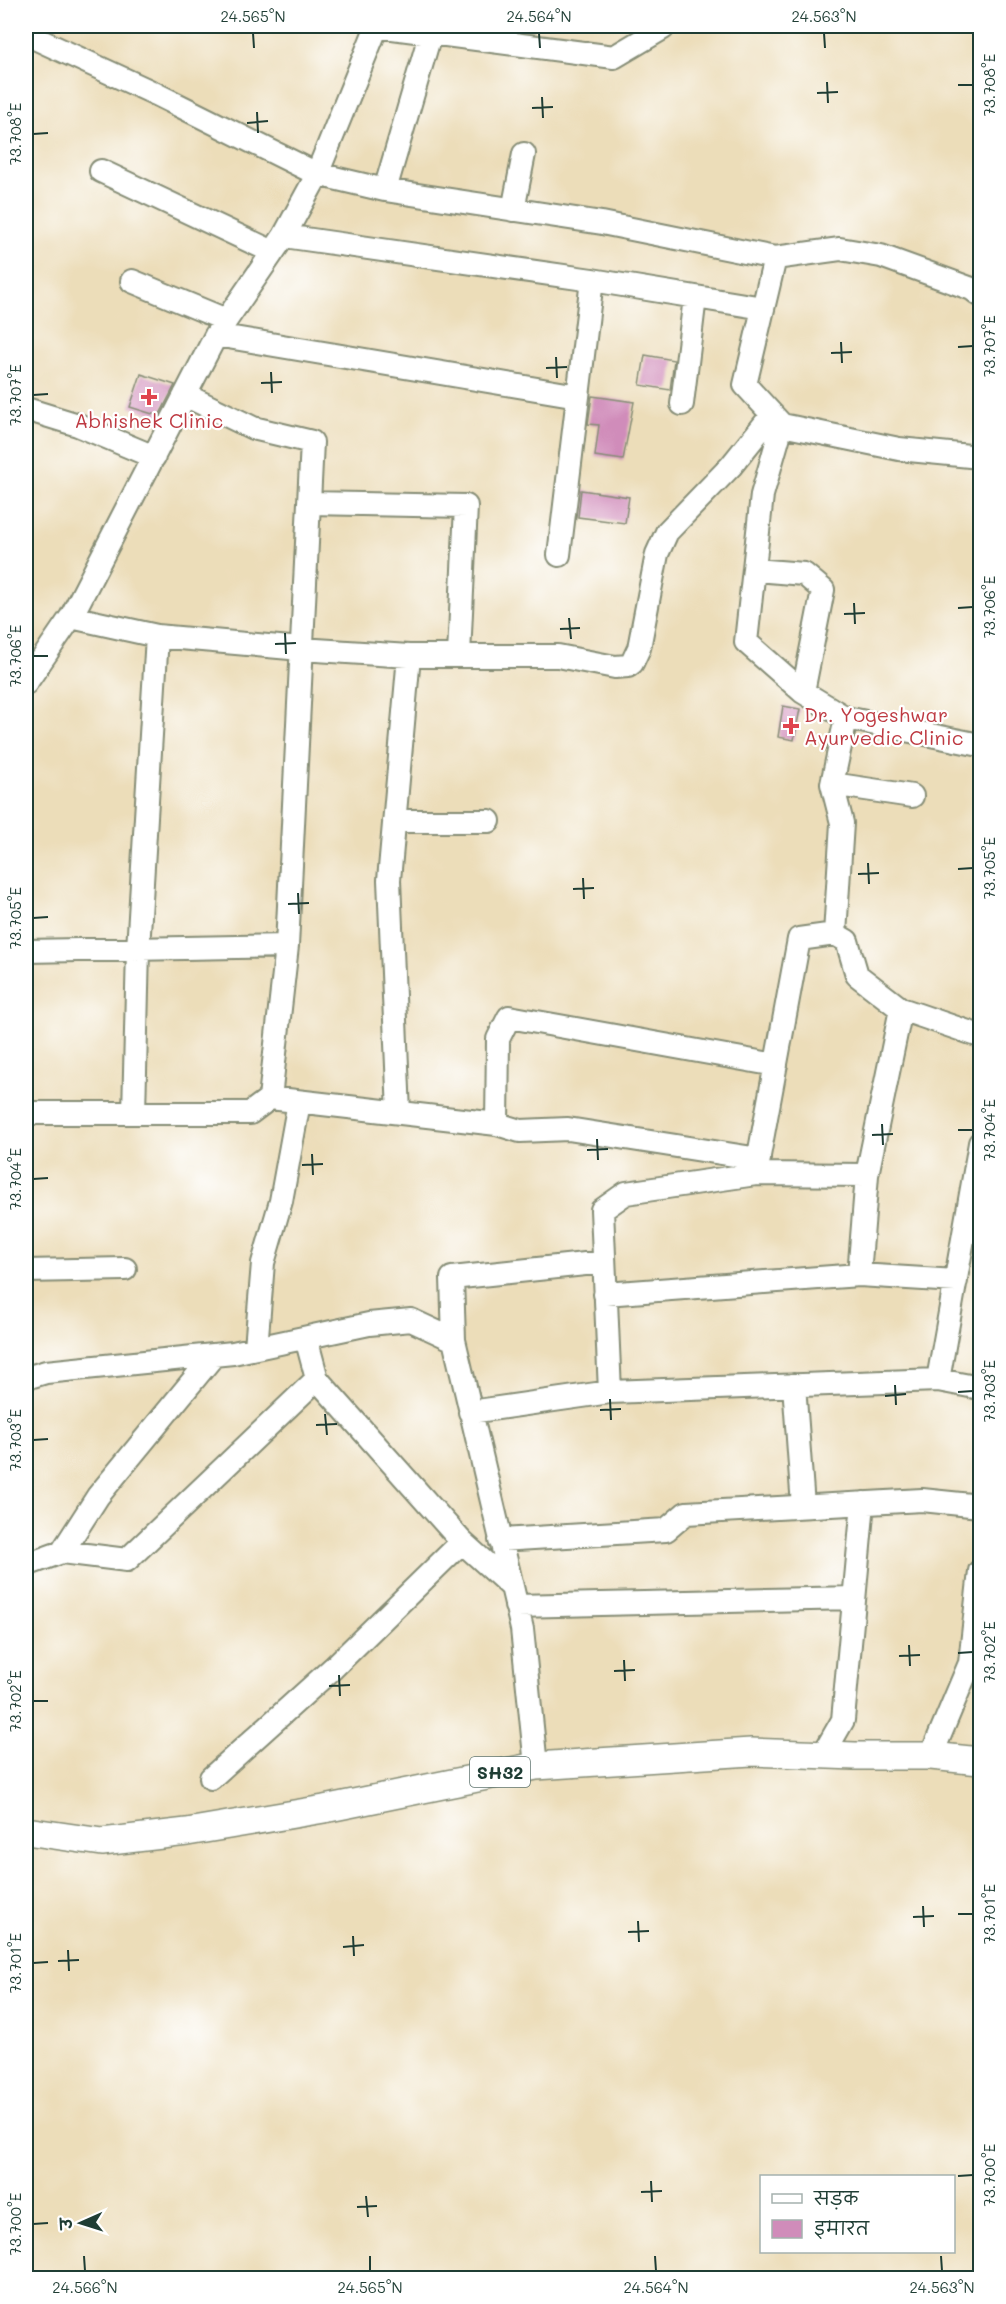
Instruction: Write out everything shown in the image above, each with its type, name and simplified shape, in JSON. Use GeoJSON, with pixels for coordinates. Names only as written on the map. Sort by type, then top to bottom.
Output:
{"type":"FeatureCollection","features":[{"type":"Feature","properties":{"kind":"main road","name":"SH32"},"geometry":{"type":"LineString","coordinates":[[26,1831],[102,1842],[187,1832],[324,1809],[536,1766],[751,1752],[931,1756],[981,1761]]}},
{"type":"Feature","properties":{"kind":"street"},"geometry":{"type":"LineString","coordinates":[[26,683],[71,617],[221,327],[279,244],[317,174],[377,26],[430,35],[614,57],[664,26]]}},
{"type":"Feature","properties":{"kind":"street"},"geometry":{"type":"LineString","coordinates":[[26,34],[156,94],[317,174],[385,190],[602,223],[775,258],[840,249],[881,256],[981,295]]}},
{"type":"Feature","properties":{"kind":"street"},"geometry":{"type":"LineString","coordinates":[[385,190],[430,35]]}},
{"type":"Feature","properties":{"kind":"street"},"geometry":{"type":"LineString","coordinates":[[513,210],[524,154]]}},
{"type":"Feature","properties":{"kind":"street"},"geometry":{"type":"LineString","coordinates":[[101,171],[279,244],[592,280],[763,308]]}},
{"type":"Feature","properties":{"kind":"street"},"geometry":{"type":"LineString","coordinates":[[775,258],[745,386],[777,420],[899,449],[981,457]]}},
{"type":"Feature","properties":{"kind":"street"},"geometry":{"type":"LineString","coordinates":[[559,555],[592,280]]}},
{"type":"Feature","properties":{"kind":"street"},"geometry":{"type":"LineString","coordinates":[[132,281],[221,327],[578,396]]}},
{"type":"Feature","properties":{"kind":"street"},"geometry":{"type":"LineString","coordinates":[[682,404],[695,297]]}},
{"type":"Feature","properties":{"kind":"street"},"geometry":{"type":"LineString","coordinates":[[185,395],[253,428],[312,442],[287,946],[270,1098]]}},
{"type":"Feature","properties":{"kind":"street"},"geometry":{"type":"LineString","coordinates":[[26,409],[78,425],[154,457]]}},
{"type":"Feature","properties":{"kind":"street"},"geometry":{"type":"LineString","coordinates":[[777,420],[762,495],[746,642],[803,692],[846,718],[981,745]]}},
{"type":"Feature","properties":{"kind":"street"},"geometry":{"type":"LineString","coordinates":[[71,617],[157,636],[410,656],[558,656],[622,668],[632,663],[639,648],[657,554],[667,532],[777,420]]}},
{"type":"Feature","properties":{"kind":"street"},"geometry":{"type":"LineString","coordinates":[[309,503],[466,506],[459,656]]}},
{"type":"Feature","properties":{"kind":"street"},"geometry":{"type":"LineString","coordinates":[[754,570],[804,574],[823,590],[803,692]]}},
{"type":"Feature","properties":{"kind":"street"},"geometry":{"type":"LineString","coordinates":[[134,1113],[138,949],[157,636]]}},
{"type":"Feature","properties":{"kind":"street"},"geometry":{"type":"LineString","coordinates":[[399,1113],[389,880],[410,656]]}},
{"type":"Feature","properties":{"kind":"street"},"geometry":{"type":"LineString","coordinates":[[835,934],[842,823],[832,784],[846,718]]}},
{"type":"Feature","properties":{"kind":"street"},"geometry":{"type":"LineString","coordinates":[[832,784],[912,796]]}},
{"type":"Feature","properties":{"kind":"street"},"geometry":{"type":"LineString","coordinates":[[394,821],[489,820]]}},
{"type":"Feature","properties":{"kind":"street"},"geometry":{"type":"LineString","coordinates":[[757,1167],[799,939],[835,934],[848,941],[857,975],[901,1009],[981,1036]]}},
{"type":"Feature","properties":{"kind":"street"},"geometry":{"type":"LineString","coordinates":[[26,951],[287,946]]}},
{"type":"Feature","properties":{"kind":"street"},"geometry":{"type":"LineString","coordinates":[[859,1275],[867,1175],[901,1009]]}},
{"type":"Feature","properties":{"kind":"street"},"geometry":{"type":"LineString","coordinates":[[497,1124],[498,1039],[509,1017],[776,1065]]}},
{"type":"Feature","properties":{"kind":"street"},"geometry":{"type":"LineString","coordinates":[[26,1113],[250,1113],[270,1098],[497,1124],[519,1131],[568,1129],[757,1167],[867,1175]]}},
{"type":"Feature","properties":{"kind":"street"},"geometry":{"type":"LineString","coordinates":[[256,1348],[263,1263],[281,1202],[299,1102]]}},
{"type":"Feature","properties":{"kind":"street"},"geometry":{"type":"LineString","coordinates":[[938,1380],[981,1143]]}},
{"type":"Feature","properties":{"kind":"street"},"geometry":{"type":"LineString","coordinates":[[610,1392],[602,1210],[626,1192],[757,1167]]}},
{"type":"Feature","properties":{"kind":"street"},"geometry":{"type":"LineString","coordinates":[[536,1766],[522,1629],[454,1340],[452,1278],[604,1262]]}},
{"type":"Feature","properties":{"kind":"street"},"geometry":{"type":"LineString","coordinates":[[26,1270],[125,1269]]}},
{"type":"Feature","properties":{"kind":"street"},"geometry":{"type":"LineString","coordinates":[[605,1294],[859,1275],[956,1281]]}},
{"type":"Feature","properties":{"kind":"street"},"geometry":{"type":"LineString","coordinates":[[26,1378],[46,1372],[213,1355],[369,1324],[411,1320],[454,1340]]}},
{"type":"Feature","properties":{"kind":"street"},"geometry":{"type":"LineString","coordinates":[[306,1338],[316,1379],[462,1542],[514,1596],[854,1598]]}},
{"type":"Feature","properties":{"kind":"street"},"geometry":{"type":"LineString","coordinates":[[62,1552],[98,1496],[213,1355]]}},
{"type":"Feature","properties":{"kind":"street"},"geometry":{"type":"LineString","coordinates":[[26,1565],[62,1552],[127,1560],[316,1379]]}},
{"type":"Feature","properties":{"kind":"street"},"geometry":{"type":"LineString","coordinates":[[470,1412],[610,1392],[938,1380],[981,1388]]}},
{"type":"Feature","properties":{"kind":"street"},"geometry":{"type":"LineString","coordinates":[[794,1385],[803,1506]]}},
{"type":"Feature","properties":{"kind":"street"},"geometry":{"type":"LineString","coordinates":[[500,1540],[666,1530],[686,1513],[922,1500],[981,1506]]}},
{"type":"Feature","properties":{"kind":"street"},"geometry":{"type":"LineString","coordinates":[[823,1755],[843,1720],[863,1503]]}},
{"type":"Feature","properties":{"kind":"street"},"geometry":{"type":"LineString","coordinates":[[211,1778],[333,1668],[462,1542]]}},
{"type":"Feature","properties":{"kind":"street"},"geometry":{"type":"LineString","coordinates":[[931,1756],[970,1663],[981,1571]]}},
{"type":"Feature","properties":{"kind":"building"},"geometry":{"type":"Polygon","coordinates":[[[645,355],[674,360],[670,390],[640,385],[645,355]]]}},
{"type":"Feature","properties":{"kind":"building"},"geometry":{"type":"Polygon","coordinates":[[[141,374],[175,385],[159,416],[130,407],[141,374]]]}},
{"type":"Feature","properties":{"kind":"building"},"geometry":{"type":"Polygon","coordinates":[[[592,396],[634,402],[623,460],[595,456],[599,425],[588,424],[592,396]]]}},
{"type":"Feature","properties":{"kind":"building"},"geometry":{"type":"Polygon","coordinates":[[[581,490],[629,497],[625,523],[578,517],[581,490]]]}},
{"type":"Feature","properties":{"kind":"building"},"geometry":{"type":"Polygon","coordinates":[[[783,706],[800,709],[794,740],[778,737],[783,706]]]}},
{"type":"Feature","properties":{"kind":"place","name":"Abhishek Clinic"},"geometry":{"type":"Point","coordinates":[149,397]}},
{"type":"Feature","properties":{"kind":"place","name":"Dr. Yogeshwar Ayurvedic Clinic"},"geometry":{"type":"Point","coordinates":[791,726]}}]}
